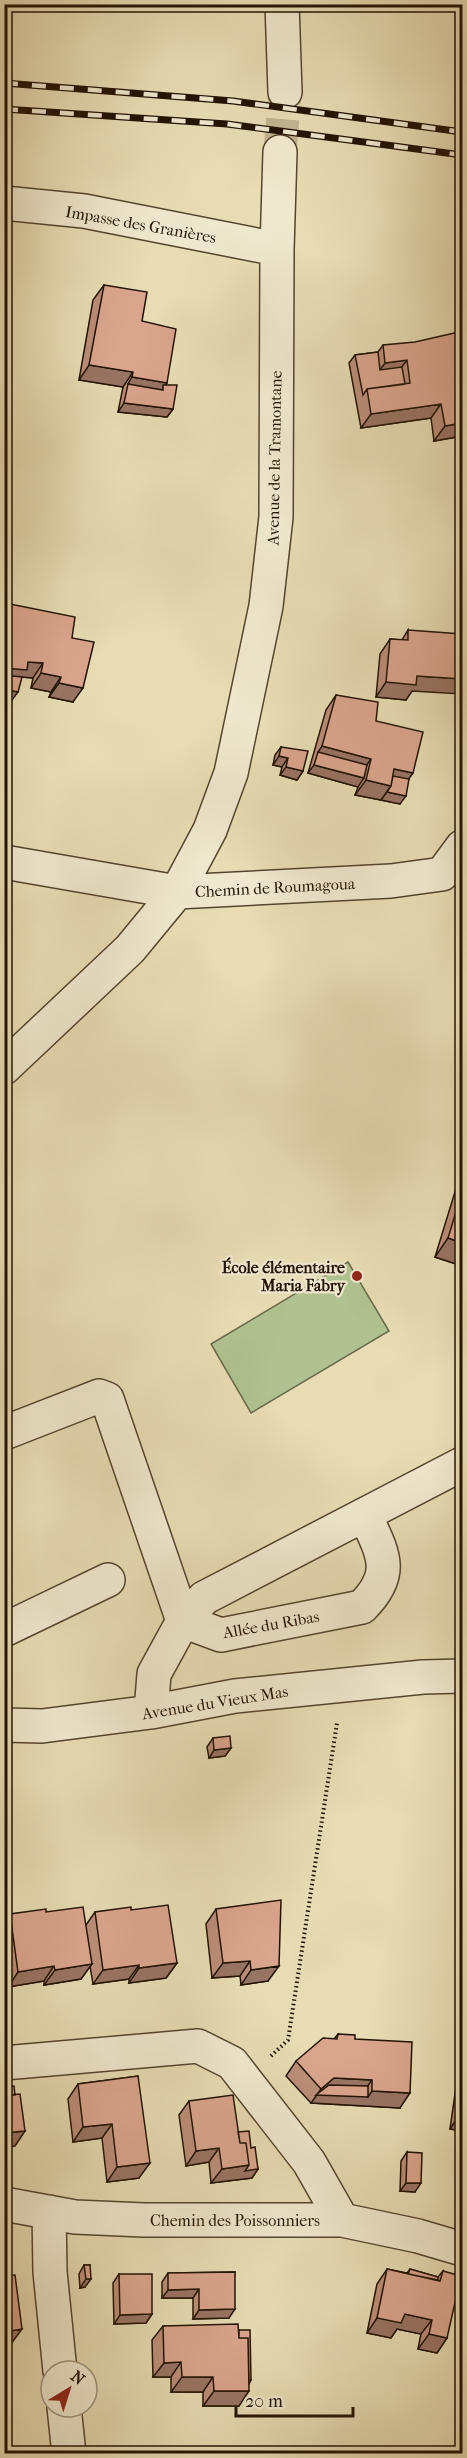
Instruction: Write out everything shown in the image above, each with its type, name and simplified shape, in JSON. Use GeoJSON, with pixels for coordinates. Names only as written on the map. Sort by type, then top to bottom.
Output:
{"type":"FeatureCollection","features":[{"type":"Feature","properties":{"kind":"street"},"geometry":{"type":"LineString","coordinates":[[282,4],[285,92]]}},
{"type":"Feature","properties":{"kind":"street","name":"Avenue de la Tramontane"},"geometry":{"type":"LineString","coordinates":[[177,892],[210,830],[231,773],[266,606],[276,517],[276,249],[280,152]]}},
{"type":"Feature","properties":{"kind":"street","name":"Impasse des Granières"},"geometry":{"type":"LineString","coordinates":[[4,203],[84,212],[276,249]]}},
{"type":"Feature","properties":{"kind":"street","name":"Chemin de Roumagoua"},"geometry":{"type":"LineString","coordinates":[[4,1068],[130,950],[177,892],[391,881],[442,874],[462,847]]}},
{"type":"Feature","properties":{"kind":"street"},"geometry":{"type":"LineString","coordinates":[[4,862],[177,892]]}},
{"type":"Feature","properties":{"kind":"street"},"geometry":{"type":"LineString","coordinates":[[4,1432],[99,1396],[107,1399],[183,1621]]}},
{"type":"Feature","properties":{"kind":"street"},"geometry":{"type":"LineString","coordinates":[[151,1712],[154,1674],[183,1621],[204,1598],[462,1464]]}},
{"type":"Feature","properties":{"kind":"street","name":"Allée du Ribas"},"geometry":{"type":"LineString","coordinates":[[183,1621],[221,1635],[362,1607],[376,1593],[385,1568],[376,1539],[365,1515]]}},
{"type":"Feature","properties":{"kind":"street"},"geometry":{"type":"LineString","coordinates":[[4,1630],[108,1580]]}},
{"type":"Feature","properties":{"kind":"street","name":"Avenue du Vieux Mas"},"geometry":{"type":"LineString","coordinates":[[4,1725],[42,1726],[151,1712],[235,1696],[423,1677],[462,1676]]}},
{"type":"Feature","properties":{"kind":"street"},"geometry":{"type":"LineString","coordinates":[[4,2063],[198,2046],[232,2063],[309,2162],[342,2220]]}},
{"type":"Feature","properties":{"kind":"street","name":"Chemin des Poissonniers"},"geometry":{"type":"LineString","coordinates":[[4,2204],[75,2217],[144,2220],[342,2220],[462,2248]]}},
{"type":"Feature","properties":{"kind":"street"},"geometry":{"type":"LineString","coordinates":[[49,2212],[50,2272],[59,2359]]}},
{"type":"Feature","properties":{"kind":"street"},"geometry":{"type":"LineString","coordinates":[[65,2419],[69,2454]]}},
{"type":"Feature","properties":{"kind":"path"},"geometry":{"type":"LineString","coordinates":[[246,2080],[288,2040],[338,1723],[326,1724]]}},
{"type":"Feature","properties":{"kind":"green space"},"geometry":{"type":"Polygon","coordinates":[[[348,1262],[389,1331],[251,1413],[211,1344],[348,1262]]]}},
{"type":"Feature","properties":{"kind":"building"},"geometry":{"type":"Polygon","coordinates":[[[104,285],[147,292],[142,321],[176,329],[167,383],[132,377],[133,372],[89,365],[104,285]]]}},
{"type":"Feature","properties":{"kind":"building"},"geometry":{"type":"Polygon","coordinates":[[[459,332],[462,347],[462,423],[445,426],[441,404],[371,414],[367,389],[410,383],[407,360],[385,363],[383,345],[415,342],[459,332]]]}},
{"type":"Feature","properties":{"kind":"building"},"geometry":{"type":"Polygon","coordinates":[[[378,352],[380,370],[402,367],[405,384],[367,389],[363,395],[355,355],[378,352]]]}},
{"type":"Feature","properties":{"kind":"building"},"geometry":{"type":"Polygon","coordinates":[[[128,384],[163,390],[163,385],[177,385],[173,409],[124,403],[128,384]]]}},
{"type":"Feature","properties":{"kind":"building"},"geometry":{"type":"Polygon","coordinates":[[[10,604],[75,617],[72,638],[94,642],[83,688],[59,683],[61,677],[41,673],[43,663],[28,662],[27,670],[4,668],[4,632],[10,604]]]}},
{"type":"Feature","properties":{"kind":"building"},"geometry":{"type":"Polygon","coordinates":[[[408,630],[462,634],[462,679],[417,676],[416,685],[386,682],[390,639],[408,640],[408,630]]]}},
{"type":"Feature","properties":{"kind":"building"},"geometry":{"type":"Polygon","coordinates":[[[4,675],[22,677],[18,692],[4,689],[4,675]]]}},
{"type":"Feature","properties":{"kind":"building"},"geometry":{"type":"Polygon","coordinates":[[[336,695],[378,702],[376,721],[423,732],[413,773],[394,769],[391,786],[366,780],[371,759],[322,746],[336,695]]]}},
{"type":"Feature","properties":{"kind":"building"},"geometry":{"type":"Polygon","coordinates":[[[281,747],[308,751],[303,771],[286,767],[288,758],[279,756],[281,747]]]}},
{"type":"Feature","properties":{"kind":"building"},"geometry":{"type":"Polygon","coordinates":[[[318,752],[367,765],[364,778],[314,765],[318,752]]]}},
{"type":"Feature","properties":{"kind":"building"},"geometry":{"type":"Polygon","coordinates":[[[393,776],[409,779],[406,796],[387,792],[393,776]]]}},
{"type":"Feature","properties":{"kind":"building"},"geometry":{"type":"Polygon","coordinates":[[[462,1192],[462,1243],[448,1238],[462,1192]]]}},
{"type":"Feature","properties":{"kind":"building"},"geometry":{"type":"Polygon","coordinates":[[[230,1736],[231,1748],[214,1750],[213,1738],[230,1736]]]}},
{"type":"Feature","properties":{"kind":"building"},"geometry":{"type":"Polygon","coordinates":[[[281,1900],[279,1966],[251,1970],[250,1961],[223,1963],[216,1909],[281,1900]]]}},
{"type":"Feature","properties":{"kind":"building"},"geometry":{"type":"Polygon","coordinates":[[[168,1905],[177,1963],[103,1970],[95,1912],[168,1905]]]}},
{"type":"Feature","properties":{"kind":"building"},"geometry":{"type":"Polygon","coordinates":[[[83,1907],[92,1964],[55,1970],[54,1966],[18,1972],[10,1914],[83,1907]]]}},
{"type":"Feature","properties":{"kind":"building"},"geometry":{"type":"Polygon","coordinates":[[[4,1955],[7,1972],[4,1972],[4,1955]]]}},
{"type":"Feature","properties":{"kind":"building"},"geometry":{"type":"Polygon","coordinates":[[[338,2034],[355,2035],[355,2039],[412,2042],[410,2093],[372,2091],[372,2080],[334,2078],[321,2089],[296,2061],[323,2038],[337,2039],[338,2034]]]}},
{"type":"Feature","properties":{"kind":"building"},"geometry":{"type":"Polygon","coordinates":[[[138,2076],[150,2163],[117,2167],[112,2124],[83,2127],[78,2084],[138,2076]]]}},
{"type":"Feature","properties":{"kind":"building"},"geometry":{"type":"Polygon","coordinates":[[[8,2081],[10,2095],[20,2094],[25,2131],[4,2133],[4,2082],[8,2081]]]}},
{"type":"Feature","properties":{"kind":"building"},"geometry":{"type":"Polygon","coordinates":[[[329,2085],[368,2086],[368,2097],[316,2095],[329,2085]]]}},
{"type":"Feature","properties":{"kind":"building"},"geometry":{"type":"Polygon","coordinates":[[[14,2086],[15,2095],[10,2095],[8,2087],[14,2086]]]}},
{"type":"Feature","properties":{"kind":"building"},"geometry":{"type":"Polygon","coordinates":[[[233,2095],[240,2143],[246,2143],[249,2165],[222,2169],[219,2148],[196,2151],[189,2101],[233,2095]]]}},
{"type":"Feature","properties":{"kind":"building"},"geometry":{"type":"Polygon","coordinates":[[[249,2131],[251,2148],[255,2147],[258,2169],[245,2171],[249,2165],[246,2143],[240,2143],[238,2132],[249,2131]]]}},
{"type":"Feature","properties":{"kind":"building"},"geometry":{"type":"Polygon","coordinates":[[[407,2152],[422,2153],[421,2183],[406,2183],[407,2152]]]}},
{"type":"Feature","properties":{"kind":"building"},"geometry":{"type":"Polygon","coordinates":[[[84,2265],[90,2265],[91,2279],[86,2279],[84,2265]]]}},
{"type":"Feature","properties":{"kind":"building"},"geometry":{"type":"Polygon","coordinates":[[[387,2269],[440,2281],[443,2271],[461,2276],[447,2338],[429,2334],[432,2320],[405,2314],[401,2323],[377,2318],[387,2269]]]}},
{"type":"Feature","properties":{"kind":"building"},"geometry":{"type":"Polygon","coordinates":[[[410,2269],[438,2277],[438,2280],[408,2274],[410,2269]]]}},
{"type":"Feature","properties":{"kind":"building"},"geometry":{"type":"Polygon","coordinates":[[[235,2272],[235,2309],[199,2310],[199,2289],[168,2290],[168,2273],[235,2272]]]}},
{"type":"Feature","properties":{"kind":"building"},"geometry":{"type":"Polygon","coordinates":[[[119,2274],[152,2274],[152,2314],[120,2315],[119,2274]]]}},
{"type":"Feature","properties":{"kind":"building"},"geometry":{"type":"Polygon","coordinates":[[[15,2275],[22,2329],[4,2332],[4,2276],[15,2275]]]}},
{"type":"Feature","properties":{"kind":"building"},"geometry":{"type":"Polygon","coordinates":[[[238,2324],[239,2338],[248,2338],[249,2391],[214,2391],[213,2377],[182,2377],[181,2362],[164,2363],[163,2326],[238,2324]]]}},
{"type":"Feature","properties":{"kind":"building"},"geometry":{"type":"Polygon","coordinates":[[[239,2330],[250,2330],[251,2380],[249,2380],[248,2338],[239,2338],[239,2330]]]}},
{"type":"Feature","properties":{"kind":"building"},"geometry":{"type":"Polygon","coordinates":[[[460,2440],[462,2440],[462,2454],[459,2454],[460,2440]]]}},
{"type":"Feature","properties":{"kind":"tunnel"},"geometry":{"type":"LineString","coordinates":[[280,152],[285,92]]}},
{"type":"Feature","properties":{"kind":"railway"},"geometry":{"type":"LineString","coordinates":[[4,83],[233,101],[462,132]]}},
{"type":"Feature","properties":{"kind":"railway"},"geometry":{"type":"LineString","coordinates":[[4,109],[227,124],[462,155]]}},
{"type":"Feature","properties":{"kind":"place","name":"École élémentaire Maria Fabry"},"geometry":{"type":"Point","coordinates":[357,1276]}}]}
